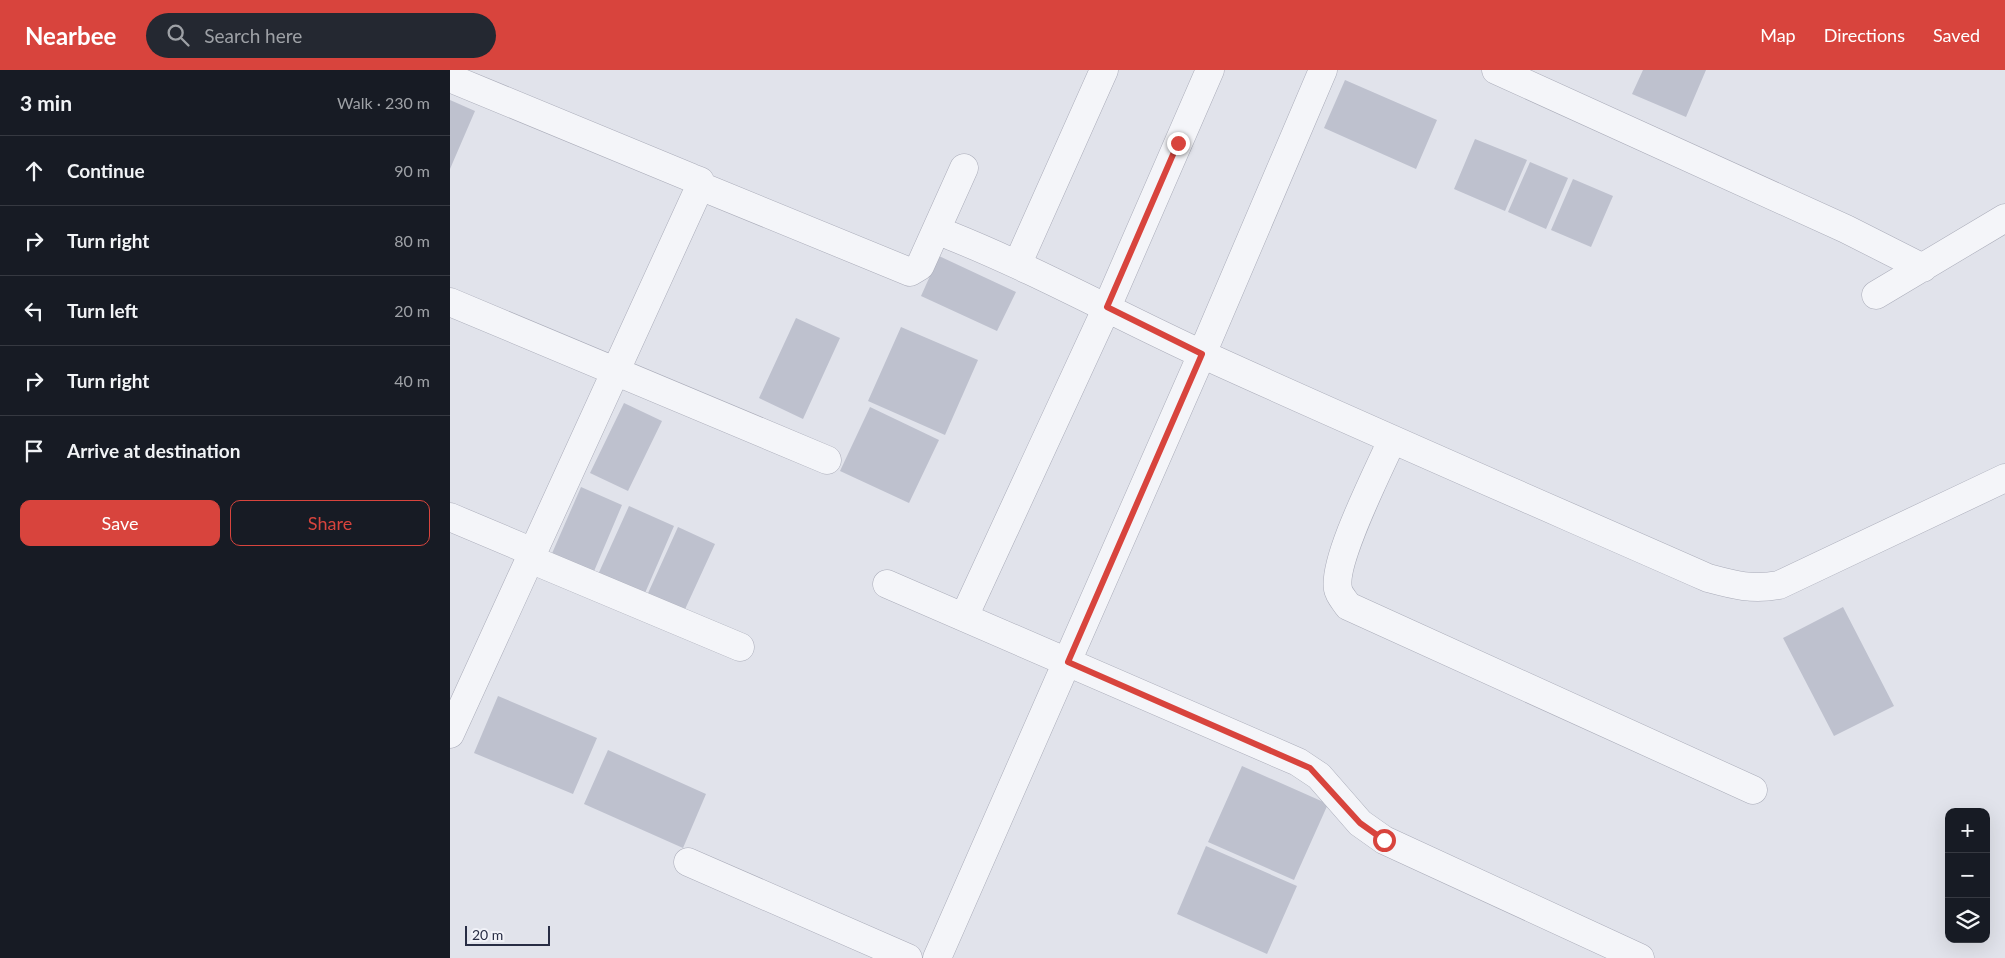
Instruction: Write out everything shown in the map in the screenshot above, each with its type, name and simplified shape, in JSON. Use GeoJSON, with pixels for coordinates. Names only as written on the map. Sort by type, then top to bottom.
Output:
{"type":"FeatureCollection","features":[{"type":"Feature","properties":{"kind":"street"},"geometry":{"type":"LineString","coordinates":[[1018,263],[1104,70]]}},
{"type":"Feature","properties":{"kind":"street"},"geometry":{"type":"LineString","coordinates":[[964,617],[1107,307],[1210,70]]}},
{"type":"Feature","properties":{"kind":"street"},"geometry":{"type":"LineString","coordinates":[[937,958],[1202,354],[1323,70]]}},
{"type":"Feature","properties":{"kind":"street"},"geometry":{"type":"LineString","coordinates":[[1496,70],[1846,229],[1922,268]]}},
{"type":"Feature","properties":{"kind":"street"},"geometry":{"type":"LineString","coordinates":[[450,78],[700,181],[700,186],[450,734]]}},
{"type":"Feature","properties":{"kind":"street"},"geometry":{"type":"LineString","coordinates":[[700,186],[910,272],[920,266],[964,168]]}},
{"type":"Feature","properties":{"kind":"street"},"geometry":{"type":"LineString","coordinates":[[1876,294],[2005,218]]}},
{"type":"Feature","properties":{"kind":"street"},"geometry":{"type":"LineString","coordinates":[[951,236],[1018,263],[1202,354],[1392,440],[1708,578],[1758,589],[1779,584],[2005,478]]}},
{"type":"Feature","properties":{"kind":"street"},"geometry":{"type":"LineString","coordinates":[[450,302],[828,460]]}},
{"type":"Feature","properties":{"kind":"street"},"geometry":{"type":"LineString","coordinates":[[1392,440],[1349,539],[1339,570],[1338,590],[1348,606],[1753,790]]}},
{"type":"Feature","properties":{"kind":"street"},"geometry":{"type":"LineString","coordinates":[[450,517],[531,556],[740,647]]}},
{"type":"Feature","properties":{"kind":"street"},"geometry":{"type":"LineString","coordinates":[[887,584],[1310,768],[1360,823],[1384,840],[1640,958]]}},
{"type":"Feature","properties":{"kind":"street"},"geometry":{"type":"LineString","coordinates":[[688,862],[908,958]]}},
{"type":"Feature","properties":{"kind":"building"},"geometry":{"type":"Polygon","coordinates":[[[1643,70],[1706,70],[1686,117],[1632,94],[1643,70]]]}},
{"type":"Feature","properties":{"kind":"building"},"geometry":{"type":"Polygon","coordinates":[[[1345,80],[1437,120],[1416,169],[1324,128],[1345,80]]]}},
{"type":"Feature","properties":{"kind":"building"},"geometry":{"type":"Polygon","coordinates":[[[450,100],[475,111],[450,169],[450,100]]]}},
{"type":"Feature","properties":{"kind":"building"},"geometry":{"type":"Polygon","coordinates":[[[1475,139],[1527,160],[1505,211],[1454,189],[1475,139]]]}},
{"type":"Feature","properties":{"kind":"building"},"geometry":{"type":"Polygon","coordinates":[[[1530,162],[1568,178],[1546,229],[1508,212],[1530,162]]]}},
{"type":"Feature","properties":{"kind":"building"},"geometry":{"type":"Polygon","coordinates":[[[1573,179],[1613,196],[1591,247],[1551,230],[1573,179]]]}},
{"type":"Feature","properties":{"kind":"building"},"geometry":{"type":"Polygon","coordinates":[[[939,256],[1016,292],[997,331],[921,296],[939,256]]]}},
{"type":"Feature","properties":{"kind":"building"},"geometry":{"type":"Polygon","coordinates":[[[796,318],[840,338],[803,419],[759,398],[796,318]]]}},
{"type":"Feature","properties":{"kind":"building"},"geometry":{"type":"Polygon","coordinates":[[[901,327],[978,360],[945,435],[868,401],[901,327]]]}},
{"type":"Feature","properties":{"kind":"building"},"geometry":{"type":"Polygon","coordinates":[[[624,403],[662,421],[628,491],[590,473],[624,403]]]}},
{"type":"Feature","properties":{"kind":"building"},"geometry":{"type":"Polygon","coordinates":[[[870,407],[939,440],[909,503],[840,471],[870,407]]]}},
{"type":"Feature","properties":{"kind":"building"},"geometry":{"type":"Polygon","coordinates":[[[581,487],[622,505],[592,576],[550,558],[581,487]]]}},
{"type":"Feature","properties":{"kind":"building"},"geometry":{"type":"Polygon","coordinates":[[[629,506],[674,526],[642,600],[596,579],[629,506]]]}},
{"type":"Feature","properties":{"kind":"building"},"geometry":{"type":"Polygon","coordinates":[[[678,527],[715,544],[681,618],[644,602],[678,527]]]}},
{"type":"Feature","properties":{"kind":"building"},"geometry":{"type":"Polygon","coordinates":[[[1843,607],[1894,706],[1834,736],[1783,638],[1843,607]]]}},
{"type":"Feature","properties":{"kind":"building"},"geometry":{"type":"Polygon","coordinates":[[[498,696],[597,738],[573,794],[474,753],[498,696]]]}},
{"type":"Feature","properties":{"kind":"building"},"geometry":{"type":"Polygon","coordinates":[[[608,750],[706,794],[683,848],[584,804],[608,750]]]}},
{"type":"Feature","properties":{"kind":"building"},"geometry":{"type":"Polygon","coordinates":[[[1242,766],[1328,804],[1294,880],[1208,842],[1242,766]]]}},
{"type":"Feature","properties":{"kind":"building"},"geometry":{"type":"Polygon","coordinates":[[[1206,846],[1297,886],[1267,954],[1177,914],[1206,846]]]}},
{"type":"Feature","properties":{"kind":"route"},"geometry":{"type":"LineString","coordinates":[[1178,143],[1107,307],[1202,354],[1068,662],[1310,768],[1360,823],[1384,840]]}}]}
